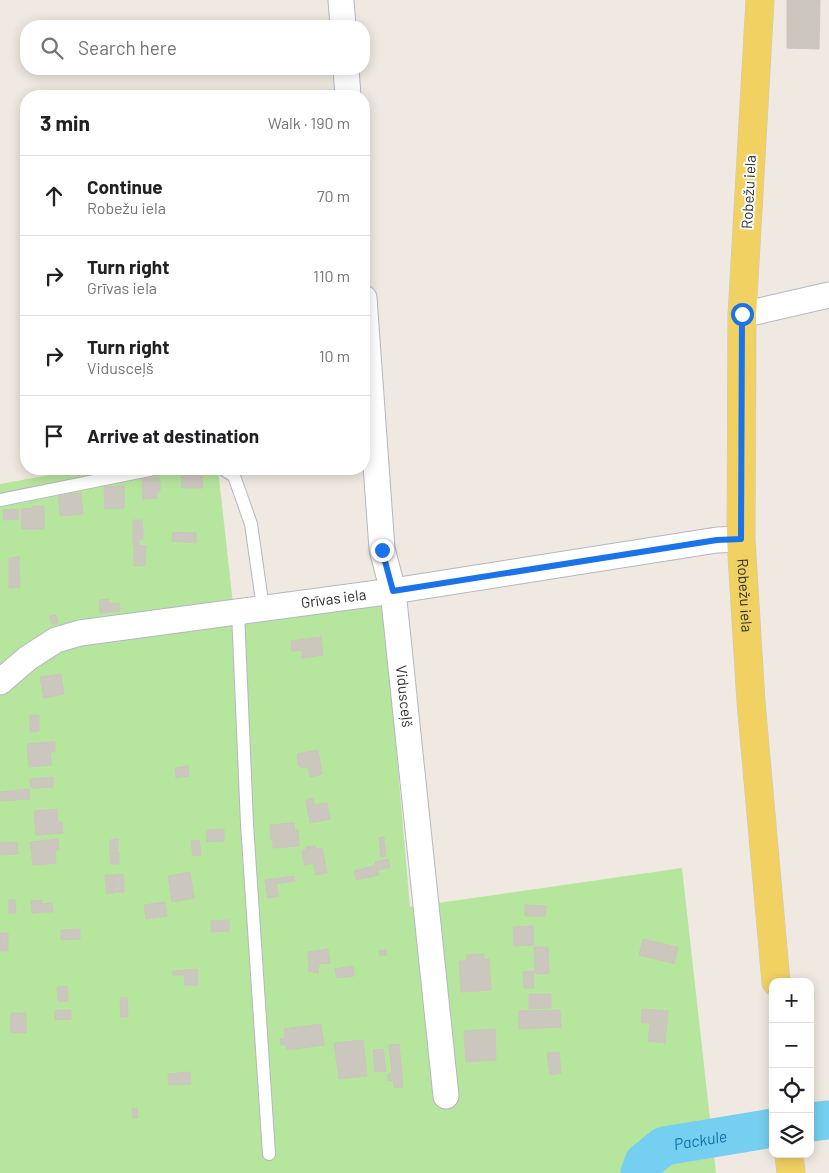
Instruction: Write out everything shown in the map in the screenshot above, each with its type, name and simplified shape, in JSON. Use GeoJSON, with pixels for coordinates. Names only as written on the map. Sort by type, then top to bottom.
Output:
{"type":"FeatureCollection","features":[{"type":"Feature","properties":{"kind":"main road","name":"Robežu iela"},"geometry":{"type":"LineString","coordinates":[[760,0],[742,314],[741,539],[751,702],[776,978]]}},
{"type":"Feature","properties":{"kind":"street"},"geometry":{"type":"LineString","coordinates":[[341,0],[343,20]]}},
{"type":"Feature","properties":{"kind":"street"},"geometry":{"type":"LineString","coordinates":[[346,75],[348,90]]}},
{"type":"Feature","properties":{"kind":"street"},"geometry":{"type":"LineString","coordinates":[[742,314],[829,295]]}},
{"type":"Feature","properties":{"kind":"street","name":"Vidusceļš"},"geometry":{"type":"LineString","coordinates":[[370,382],[382,550],[393,591],[446,1096]]}},
{"type":"Feature","properties":{"kind":"street","name":"Grīvas iela"},"geometry":{"type":"LineString","coordinates":[[0,682],[28,658],[56,640],[80,633],[393,591],[717,540],[741,539]]}},
{"type":"Feature","properties":{"kind":"lane"},"geometry":{"type":"LineString","coordinates":[[0,500],[124,475]]}},
{"type":"Feature","properties":{"kind":"lane"},"geometry":{"type":"LineString","coordinates":[[232,475],[251,524],[263,608]]}},
{"type":"Feature","properties":{"kind":"lane"},"geometry":{"type":"LineString","coordinates":[[238,612],[247,824],[270,1154]]}},
{"type":"Feature","properties":{"kind":"green space"},"geometry":{"type":"Polygon","coordinates":[[[50,475],[219,475],[235,622],[383,597],[410,907],[682,868],[716,1173],[0,1173],[0,484],[50,475]]]}},
{"type":"Feature","properties":{"kind":"building"},"geometry":{"type":"Polygon","coordinates":[[[787,0],[820,0],[819,49],[787,48],[787,0]]]}},
{"type":"Feature","properties":{"kind":"building"},"geometry":{"type":"Polygon","coordinates":[[[181,475],[202,475],[203,488],[182,488],[181,475]]]}},
{"type":"Feature","properties":{"kind":"building"},"geometry":{"type":"Polygon","coordinates":[[[142,478],[160,478],[160,492],[157,492],[157,498],[143,499],[142,478]]]}},
{"type":"Feature","properties":{"kind":"building"},"geometry":{"type":"Polygon","coordinates":[[[124,486],[124,508],[105,509],[104,487],[124,486]]]}},
{"type":"Feature","properties":{"kind":"building"},"geometry":{"type":"Polygon","coordinates":[[[81,493],[83,514],[60,516],[58,495],[81,493]]]}},
{"type":"Feature","properties":{"kind":"building"},"geometry":{"type":"Polygon","coordinates":[[[33,506],[44,506],[44,529],[22,529],[21,509],[33,508],[33,506]]]}},
{"type":"Feature","properties":{"kind":"building"},"geometry":{"type":"Polygon","coordinates":[[[18,509],[19,519],[4,520],[3,510],[18,509]]]}},
{"type":"Feature","properties":{"kind":"building"},"geometry":{"type":"Polygon","coordinates":[[[133,520],[142,520],[142,529],[133,529],[133,520]]]}},
{"type":"Feature","properties":{"kind":"building"},"geometry":{"type":"Polygon","coordinates":[[[133,529],[143,529],[143,539],[139,539],[139,546],[133,546],[133,529]]]}},
{"type":"Feature","properties":{"kind":"building"},"geometry":{"type":"Polygon","coordinates":[[[173,532],[196,533],[196,543],[172,541],[173,532]]]}},
{"type":"Feature","properties":{"kind":"building"},"geometry":{"type":"Polygon","coordinates":[[[134,546],[146,546],[145,566],[134,566],[134,546]]]}},
{"type":"Feature","properties":{"kind":"building"},"geometry":{"type":"Polygon","coordinates":[[[19,557],[19,565],[9,566],[9,558],[19,557]]]}},
{"type":"Feature","properties":{"kind":"building"},"geometry":{"type":"Polygon","coordinates":[[[19,565],[20,587],[9,588],[9,566],[19,565]]]}},
{"type":"Feature","properties":{"kind":"building"},"geometry":{"type":"Polygon","coordinates":[[[109,599],[109,604],[119,603],[120,611],[100,613],[99,600],[109,599]]]}},
{"type":"Feature","properties":{"kind":"building"},"geometry":{"type":"Polygon","coordinates":[[[56,615],[58,623],[52,624],[50,616],[56,615]]]}},
{"type":"Feature","properties":{"kind":"building"},"geometry":{"type":"Polygon","coordinates":[[[321,637],[323,655],[302,658],[302,650],[292,651],[291,641],[321,637]]]}},
{"type":"Feature","properties":{"kind":"building"},"geometry":{"type":"Polygon","coordinates":[[[61,674],[64,694],[44,698],[40,677],[61,674]]]}},
{"type":"Feature","properties":{"kind":"building"},"geometry":{"type":"Polygon","coordinates":[[[30,715],[39,715],[39,731],[30,732],[30,715]]]}},
{"type":"Feature","properties":{"kind":"building"},"geometry":{"type":"Polygon","coordinates":[[[55,742],[55,752],[50,752],[52,765],[29,767],[27,744],[55,742]]]}},
{"type":"Feature","properties":{"kind":"building"},"geometry":{"type":"Polygon","coordinates":[[[318,750],[322,774],[310,777],[308,767],[302,768],[298,765],[297,754],[318,750]]]}},
{"type":"Feature","properties":{"kind":"building"},"geometry":{"type":"Polygon","coordinates":[[[188,766],[189,776],[176,778],[175,768],[188,766]]]}},
{"type":"Feature","properties":{"kind":"building"},"geometry":{"type":"Polygon","coordinates":[[[53,777],[53,787],[31,788],[30,779],[53,777]]]}},
{"type":"Feature","properties":{"kind":"building"},"geometry":{"type":"Polygon","coordinates":[[[29,789],[30,799],[0,801],[0,792],[29,789]]]}},
{"type":"Feature","properties":{"kind":"building"},"geometry":{"type":"Polygon","coordinates":[[[313,798],[314,805],[307,806],[306,800],[313,798]]]}},
{"type":"Feature","properties":{"kind":"building"},"geometry":{"type":"Polygon","coordinates":[[[327,803],[330,819],[310,823],[307,806],[327,803]]]}},
{"type":"Feature","properties":{"kind":"building"},"geometry":{"type":"Polygon","coordinates":[[[57,809],[58,822],[62,822],[63,833],[36,835],[34,811],[57,809]]]}},
{"type":"Feature","properties":{"kind":"building"},"geometry":{"type":"Polygon","coordinates":[[[294,823],[295,831],[291,831],[292,840],[271,840],[270,825],[294,823]]]}},
{"type":"Feature","properties":{"kind":"building"},"geometry":{"type":"Polygon","coordinates":[[[224,829],[224,841],[207,842],[207,830],[224,829]]]}},
{"type":"Feature","properties":{"kind":"building"},"geometry":{"type":"Polygon","coordinates":[[[298,830],[299,839],[292,840],[291,831],[298,830]]]}},
{"type":"Feature","properties":{"kind":"building"},"geometry":{"type":"Polygon","coordinates":[[[384,837],[385,846],[380,846],[379,838],[384,837]]]}},
{"type":"Feature","properties":{"kind":"building"},"geometry":{"type":"Polygon","coordinates":[[[58,839],[59,850],[55,850],[56,863],[33,865],[30,842],[58,839]]]}},
{"type":"Feature","properties":{"kind":"building"},"geometry":{"type":"Polygon","coordinates":[[[118,839],[118,853],[110,854],[110,840],[118,839]]]}},
{"type":"Feature","properties":{"kind":"building"},"geometry":{"type":"Polygon","coordinates":[[[299,839],[299,846],[273,848],[273,841],[299,839]]]}},
{"type":"Feature","properties":{"kind":"building"},"geometry":{"type":"Polygon","coordinates":[[[199,840],[201,855],[193,856],[191,841],[199,840]]]}},
{"type":"Feature","properties":{"kind":"building"},"geometry":{"type":"Polygon","coordinates":[[[17,842],[18,854],[0,855],[0,843],[17,842]]]}},
{"type":"Feature","properties":{"kind":"building"},"geometry":{"type":"Polygon","coordinates":[[[315,846],[315,849],[322,848],[327,873],[316,875],[313,863],[305,865],[302,851],[307,849],[306,847],[315,846]]]}},
{"type":"Feature","properties":{"kind":"building"},"geometry":{"type":"Polygon","coordinates":[[[380,846],[385,846],[386,856],[381,857],[380,846]]]}},
{"type":"Feature","properties":{"kind":"building"},"geometry":{"type":"Polygon","coordinates":[[[119,853],[119,864],[111,864],[110,854],[119,853]]]}},
{"type":"Feature","properties":{"kind":"building"},"geometry":{"type":"Polygon","coordinates":[[[388,859],[390,867],[377,870],[375,862],[388,859]]]}},
{"type":"Feature","properties":{"kind":"building"},"geometry":{"type":"Polygon","coordinates":[[[376,865],[379,875],[356,880],[354,871],[376,865]]]}},
{"type":"Feature","properties":{"kind":"building"},"geometry":{"type":"Polygon","coordinates":[[[190,872],[194,898],[172,902],[168,876],[190,872]]]}},
{"type":"Feature","properties":{"kind":"building"},"geometry":{"type":"Polygon","coordinates":[[[123,874],[124,892],[114,892],[113,875],[123,874]]]}},
{"type":"Feature","properties":{"kind":"building"},"geometry":{"type":"Polygon","coordinates":[[[105,875],[113,875],[114,893],[107,894],[105,875]]]}},
{"type":"Feature","properties":{"kind":"building"},"geometry":{"type":"Polygon","coordinates":[[[294,876],[295,881],[276,884],[278,896],[268,898],[265,880],[294,876]]]}},
{"type":"Feature","properties":{"kind":"building"},"geometry":{"type":"Polygon","coordinates":[[[9,900],[15,900],[16,913],[9,914],[9,900]]]}},
{"type":"Feature","properties":{"kind":"building"},"geometry":{"type":"Polygon","coordinates":[[[42,900],[42,912],[32,913],[31,901],[42,900]]]}},
{"type":"Feature","properties":{"kind":"building"},"geometry":{"type":"Polygon","coordinates":[[[165,902],[167,916],[146,919],[144,905],[165,902]]]}},
{"type":"Feature","properties":{"kind":"building"},"geometry":{"type":"Polygon","coordinates":[[[52,903],[53,912],[42,912],[42,904],[52,903]]]}},
{"type":"Feature","properties":{"kind":"building"},"geometry":{"type":"Polygon","coordinates":[[[525,905],[546,906],[545,916],[525,916],[525,905]]]}},
{"type":"Feature","properties":{"kind":"building"},"geometry":{"type":"Polygon","coordinates":[[[229,920],[229,931],[211,932],[211,921],[229,920]]]}},
{"type":"Feature","properties":{"kind":"building"},"geometry":{"type":"Polygon","coordinates":[[[533,926],[534,945],[514,946],[513,927],[533,926]]]}},
{"type":"Feature","properties":{"kind":"building"},"geometry":{"type":"Polygon","coordinates":[[[80,929],[80,939],[61,940],[61,930],[80,929]]]}},
{"type":"Feature","properties":{"kind":"building"},"geometry":{"type":"Polygon","coordinates":[[[0,933],[8,933],[8,951],[0,951],[0,933]]]}},
{"type":"Feature","properties":{"kind":"building"},"geometry":{"type":"Polygon","coordinates":[[[643,939],[668,945],[664,961],[639,955],[643,939]]]}},
{"type":"Feature","properties":{"kind":"building"},"geometry":{"type":"Polygon","coordinates":[[[668,945],[678,947],[674,964],[664,961],[668,945]]]}},
{"type":"Feature","properties":{"kind":"building"},"geometry":{"type":"Polygon","coordinates":[[[534,947],[548,947],[549,974],[535,974],[534,947]]]}},
{"type":"Feature","properties":{"kind":"building"},"geometry":{"type":"Polygon","coordinates":[[[328,949],[330,963],[319,964],[318,973],[308,971],[308,952],[328,949]]]}},
{"type":"Feature","properties":{"kind":"building"},"geometry":{"type":"Polygon","coordinates":[[[386,950],[387,955],[380,956],[379,951],[386,950]]]}},
{"type":"Feature","properties":{"kind":"building"},"geometry":{"type":"Polygon","coordinates":[[[484,954],[484,960],[489,959],[491,990],[461,992],[459,961],[467,961],[466,955],[484,954]]]}},
{"type":"Feature","properties":{"kind":"building"},"geometry":{"type":"Polygon","coordinates":[[[353,966],[354,976],[337,978],[335,969],[353,966]]]}},
{"type":"Feature","properties":{"kind":"building"},"geometry":{"type":"Polygon","coordinates":[[[197,969],[198,985],[185,985],[184,970],[197,969]]]}},
{"type":"Feature","properties":{"kind":"building"},"geometry":{"type":"Polygon","coordinates":[[[184,970],[184,975],[173,975],[172,971],[184,970]]]}},
{"type":"Feature","properties":{"kind":"building"},"geometry":{"type":"Polygon","coordinates":[[[533,971],[534,988],[524,988],[523,972],[533,971]]]}},
{"type":"Feature","properties":{"kind":"building"},"geometry":{"type":"Polygon","coordinates":[[[67,986],[68,1001],[58,1001],[57,987],[67,986]]]}},
{"type":"Feature","properties":{"kind":"building"},"geometry":{"type":"Polygon","coordinates":[[[529,994],[551,994],[551,1008],[529,1009],[529,994]]]}},
{"type":"Feature","properties":{"kind":"building"},"geometry":{"type":"Polygon","coordinates":[[[120,998],[127,998],[128,1017],[121,1017],[120,998]]]}},
{"type":"Feature","properties":{"kind":"building"},"geometry":{"type":"Polygon","coordinates":[[[642,1009],[668,1011],[665,1043],[648,1041],[650,1023],[641,1023],[642,1009]]]}},
{"type":"Feature","properties":{"kind":"building"},"geometry":{"type":"Polygon","coordinates":[[[55,1010],[71,1010],[71,1019],[55,1020],[55,1010]]]}},
{"type":"Feature","properties":{"kind":"building"},"geometry":{"type":"Polygon","coordinates":[[[560,1010],[561,1027],[519,1029],[519,1011],[560,1010]]]}},
{"type":"Feature","properties":{"kind":"building"},"geometry":{"type":"Polygon","coordinates":[[[11,1013],[26,1013],[26,1033],[10,1032],[11,1013]]]}},
{"type":"Feature","properties":{"kind":"building"},"geometry":{"type":"Polygon","coordinates":[[[321,1024],[324,1045],[287,1050],[286,1045],[281,1045],[280,1039],[285,1038],[284,1029],[321,1024]]]}},
{"type":"Feature","properties":{"kind":"building"},"geometry":{"type":"Polygon","coordinates":[[[495,1029],[496,1060],[466,1062],[464,1031],[495,1029]]]}},
{"type":"Feature","properties":{"kind":"building"},"geometry":{"type":"Polygon","coordinates":[[[363,1040],[367,1076],[339,1079],[334,1043],[363,1040]]]}},
{"type":"Feature","properties":{"kind":"building"},"geometry":{"type":"Polygon","coordinates":[[[399,1044],[403,1087],[394,1088],[393,1080],[388,1081],[388,1074],[392,1073],[389,1045],[399,1044]]]}},
{"type":"Feature","properties":{"kind":"building"},"geometry":{"type":"Polygon","coordinates":[[[383,1049],[386,1071],[375,1072],[373,1050],[383,1049]]]}},
{"type":"Feature","properties":{"kind":"building"},"geometry":{"type":"Polygon","coordinates":[[[559,1052],[561,1073],[550,1075],[547,1053],[559,1052]]]}},
{"type":"Feature","properties":{"kind":"building"},"geometry":{"type":"Polygon","coordinates":[[[190,1072],[191,1084],[169,1085],[168,1074],[190,1072]]]}},
{"type":"Feature","properties":{"kind":"building"},"geometry":{"type":"Polygon","coordinates":[[[132,1109],[137,1109],[138,1118],[133,1119],[132,1109]]]}},
{"type":"Feature","properties":{"kind":"waterway","name":"Packule"},"geometry":{"type":"LineString","coordinates":[[814,1122],[829,1120]]}},
{"type":"Feature","properties":{"kind":"waterway","name":"Packule"},"geometry":{"type":"LineString","coordinates":[[640,1173],[644,1162],[664,1146],[769,1129]]}},
{"type":"Feature","properties":{"kind":"route"},"geometry":{"type":"LineString","coordinates":[[382,550],[393,591],[717,540],[741,539],[742,314]]}}]}
